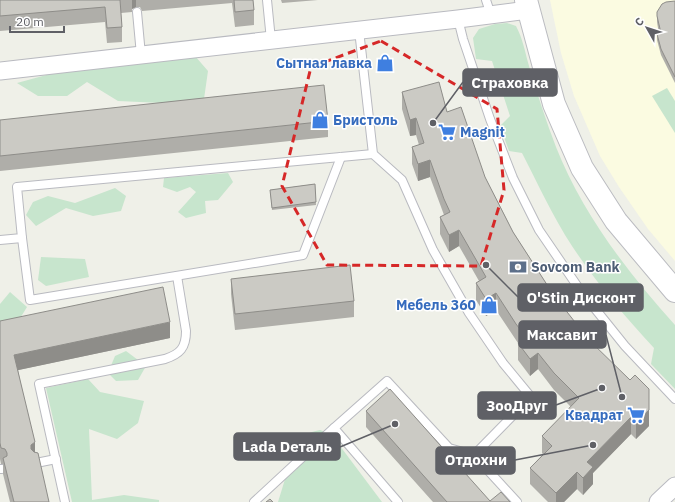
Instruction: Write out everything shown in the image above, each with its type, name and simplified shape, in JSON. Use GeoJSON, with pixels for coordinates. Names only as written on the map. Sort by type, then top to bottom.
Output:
{"type":"FeatureCollection","features":[{"type":"Feature","properties":{"kind":"main road"},"geometry":{"type":"LineString","coordinates":[[527,5],[554,104],[582,168],[616,221],[675,291]]}},
{"type":"Feature","properties":{"kind":"street"},"geometry":{"type":"LineString","coordinates":[[0,71],[458,19],[488,8],[527,5]]}},
{"type":"Feature","properties":{"kind":"street"},"geometry":{"type":"LineString","coordinates":[[658,502],[675,486]]}},
{"type":"Feature","properties":{"kind":"lane"},"geometry":{"type":"LineString","coordinates":[[267,0],[271,40]]}},
{"type":"Feature","properties":{"kind":"lane"},"geometry":{"type":"LineString","coordinates":[[138,12],[141,55]]}},
{"type":"Feature","properties":{"kind":"lane"},"geometry":{"type":"LineString","coordinates":[[458,19],[462,39],[490,119],[513,178],[539,230],[580,290],[625,346],[675,399]]}},
{"type":"Feature","properties":{"kind":"lane"},"geometry":{"type":"LineString","coordinates":[[359,30],[373,154],[402,180],[433,250],[469,313],[503,363],[531,397],[474,455]]}},
{"type":"Feature","properties":{"kind":"lane"},"geometry":{"type":"LineString","coordinates":[[341,157],[303,255],[30,300],[17,187],[373,154]]}},
{"type":"Feature","properties":{"kind":"lane"},"geometry":{"type":"LineString","coordinates":[[0,240],[22,238]]}},
{"type":"Feature","properties":{"kind":"lane"},"geometry":{"type":"LineString","coordinates":[[65,502],[39,384],[175,356],[182,349],[186,340],[186,331],[177,276]]}},
{"type":"Feature","properties":{"kind":"lane"},"geometry":{"type":"LineString","coordinates":[[254,502],[387,381],[449,448],[474,455],[517,502]]}},
{"type":"Feature","properties":{"kind":"lane"},"geometry":{"type":"LineString","coordinates":[[334,428],[398,502]]}},
{"type":"Feature","properties":{"kind":"lane"},"geometry":{"type":"LineString","coordinates":[[36,463],[56,460]]}},
{"type":"Feature","properties":{"kind":"highlighted area"},"geometry":{"type":"Polygon","coordinates":[[[381,41],[497,109],[504,190],[481,266],[327,265],[282,186],[311,67],[381,41]]]}},
{"type":"Feature","properties":{"kind":"shaded area"},"geometry":{"type":"Polygon","coordinates":[[[550,0],[675,0],[675,261],[648,229],[600,156],[574,96],[561,53],[550,0]]]}},
{"type":"Feature","properties":{"kind":"shaded area"},"geometry":{"type":"Polygon","coordinates":[[[507,23],[516,26],[552,137],[579,195],[593,219],[640,285],[675,325],[675,389],[651,364],[654,348],[611,299],[572,246],[552,212],[522,153],[509,151],[500,126],[510,116],[492,61],[476,59],[473,38],[479,29],[495,24],[507,23]]]}},
{"type":"Feature","properties":{"kind":"shaded area"},"geometry":{"type":"Polygon","coordinates":[[[195,56],[208,71],[204,99],[184,104],[118,101],[87,82],[67,96],[38,96],[17,83],[72,68],[195,56]]]}},
{"type":"Feature","properties":{"kind":"shaded area"},"geometry":{"type":"Polygon","coordinates":[[[667,88],[675,101],[675,133],[652,96],[667,88]]]}},
{"type":"Feature","properties":{"kind":"shaded area"},"geometry":{"type":"Polygon","coordinates":[[[228,173],[233,182],[218,200],[205,201],[206,213],[186,218],[178,212],[196,192],[190,187],[177,192],[163,187],[164,178],[228,173]]]}},
{"type":"Feature","properties":{"kind":"shaded area"},"geometry":{"type":"Polygon","coordinates":[[[115,188],[126,196],[121,211],[93,216],[66,208],[36,226],[26,215],[33,202],[48,196],[75,203],[115,188]]]}},
{"type":"Feature","properties":{"kind":"shaded area"},"geometry":{"type":"Polygon","coordinates":[[[41,257],[85,259],[89,277],[46,286],[38,280],[41,257]]]}},
{"type":"Feature","properties":{"kind":"shaded area"},"geometry":{"type":"Polygon","coordinates":[[[10,292],[27,307],[19,320],[0,324],[0,304],[10,292]]]}},
{"type":"Feature","properties":{"kind":"shaded area"},"geometry":{"type":"Polygon","coordinates":[[[126,351],[146,366],[138,380],[116,381],[108,373],[115,356],[126,351]]]}},
{"type":"Feature","properties":{"kind":"shaded area"},"geometry":{"type":"Polygon","coordinates":[[[88,379],[100,392],[144,401],[138,423],[117,439],[89,429],[92,500],[124,495],[159,500],[159,502],[72,502],[46,388],[88,379]]]}},
{"type":"Feature","properties":{"kind":"shaded area"},"geometry":{"type":"Polygon","coordinates":[[[320,430],[331,434],[382,502],[278,502],[286,476],[297,469],[296,455],[299,444],[306,435],[320,430]]]}},
{"type":"Feature","properties":{"kind":"building"},"geometry":{"type":"Polygon","coordinates":[[[0,0],[120,0],[122,27],[107,28],[105,7],[0,16],[0,0]]]}},
{"type":"Feature","properties":{"kind":"building"},"geometry":{"type":"Polygon","coordinates":[[[234,0],[253,0],[254,10],[235,12],[234,0]]]}},
{"type":"Feature","properties":{"kind":"building"},"geometry":{"type":"Polygon","coordinates":[[[675,1],[675,77],[661,49],[657,34],[661,33],[657,12],[662,4],[675,1]]]}},
{"type":"Feature","properties":{"kind":"building"},"geometry":{"type":"Polygon","coordinates":[[[439,82],[447,112],[461,107],[485,177],[513,232],[553,294],[589,340],[630,380],[635,375],[649,389],[649,410],[636,422],[631,417],[587,462],[593,467],[583,478],[577,472],[556,493],[530,468],[552,446],[542,436],[579,398],[554,373],[538,353],[530,359],[518,343],[526,337],[496,293],[486,299],[476,283],[486,277],[459,230],[449,235],[440,217],[450,212],[430,160],[418,164],[412,147],[424,143],[416,118],[410,120],[402,92],[439,82]]]}},
{"type":"Feature","properties":{"kind":"building"},"geometry":{"type":"Polygon","coordinates":[[[324,85],[328,121],[0,156],[0,120],[324,85]]]}},
{"type":"Feature","properties":{"kind":"building"},"geometry":{"type":"Polygon","coordinates":[[[315,184],[316,202],[272,208],[270,190],[315,184]]]}},
{"type":"Feature","properties":{"kind":"building"},"geometry":{"type":"Polygon","coordinates":[[[350,265],[354,301],[235,314],[231,279],[350,265]]]}},
{"type":"Feature","properties":{"kind":"building"},"geometry":{"type":"Polygon","coordinates":[[[163,287],[170,322],[14,355],[35,442],[31,445],[31,449],[38,453],[49,502],[14,502],[3,458],[7,456],[7,453],[5,449],[1,448],[0,443],[0,321],[163,287]]]}},
{"type":"Feature","properties":{"kind":"building"},"geometry":{"type":"Polygon","coordinates":[[[390,389],[490,501],[501,492],[510,502],[447,502],[366,411],[390,389]]]}},
{"type":"Feature","properties":{"kind":"building"},"geometry":{"type":"Polygon","coordinates":[[[270,499],[273,502],[266,502],[270,499]]]}},
{"type":"Feature","properties":{"kind":"place","name":"Сытная лавка"},"geometry":{"type":"Point","coordinates":[385,63]}},
{"type":"Feature","properties":{"kind":"place","name":"Бристоль"},"geometry":{"type":"Point","coordinates":[320,120]}},
{"type":"Feature","properties":{"kind":"place","name":"Страховка"},"geometry":{"type":"Point","coordinates":[433,123]}},
{"type":"Feature","properties":{"kind":"place","name":"Magnit"},"geometry":{"type":"Point","coordinates":[447,132]}},
{"type":"Feature","properties":{"kind":"place","name":"O'Stin Дисконт"},"geometry":{"type":"Point","coordinates":[486,265]}},
{"type":"Feature","properties":{"kind":"place","name":"Sovcom Bank"},"geometry":{"type":"Point","coordinates":[518,267]}},
{"type":"Feature","properties":{"kind":"place","name":"Мебель 360"},"geometry":{"type":"Point","coordinates":[489,305]}},
{"type":"Feature","properties":{"kind":"place","name":"ЗооДруг"},"geometry":{"type":"Point","coordinates":[602,388]}},
{"type":"Feature","properties":{"kind":"place","name":"Максавит"},"geometry":{"type":"Point","coordinates":[622,397]}},
{"type":"Feature","properties":{"kind":"place","name":"Квадрат"},"geometry":{"type":"Point","coordinates":[636,415]}},
{"type":"Feature","properties":{"kind":"place","name":"Lada Dеталь"},"geometry":{"type":"Point","coordinates":[395,424]}},
{"type":"Feature","properties":{"kind":"place","name":"Отдохни"},"geometry":{"type":"Point","coordinates":[593,445]}}]}
